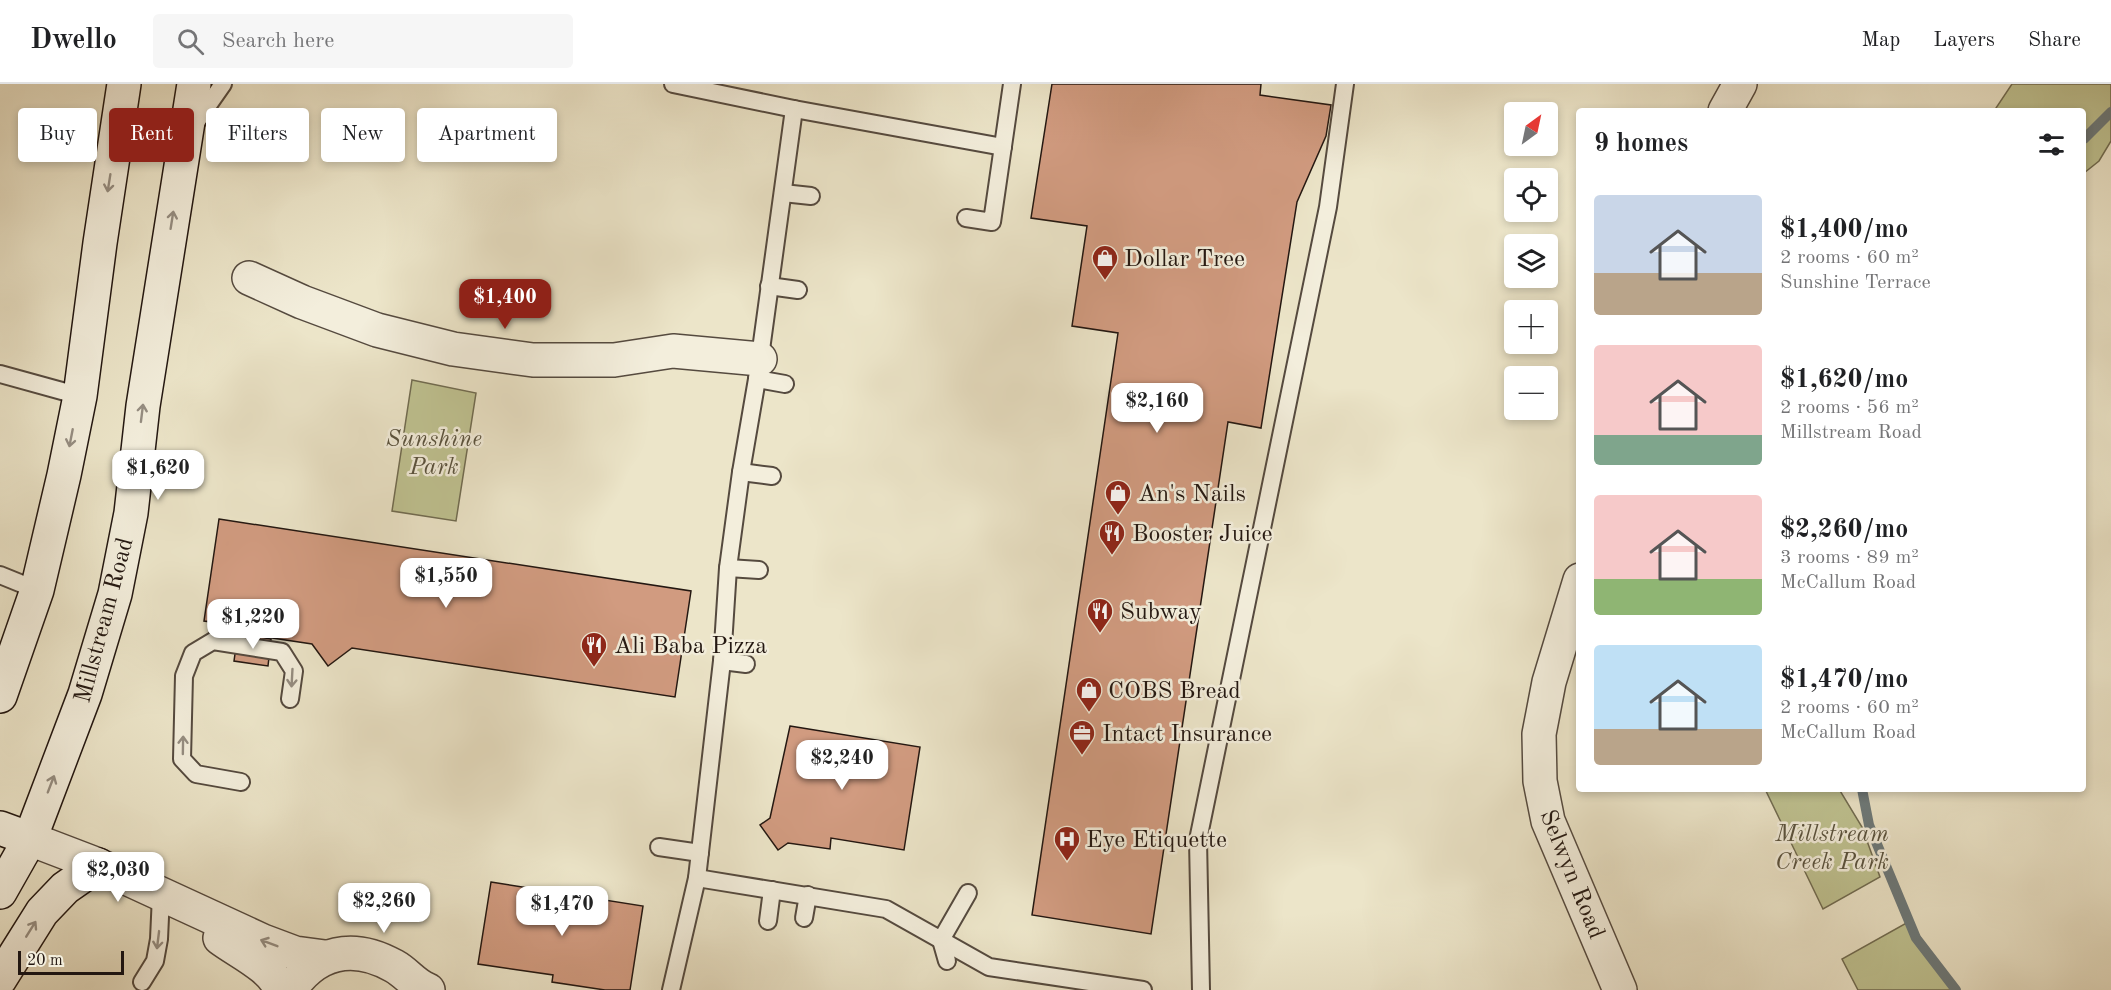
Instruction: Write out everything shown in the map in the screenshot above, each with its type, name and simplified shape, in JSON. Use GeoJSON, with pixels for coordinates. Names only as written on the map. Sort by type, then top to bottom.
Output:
{"type":"FeatureCollection","features":[{"type":"Feature","properties":{"kind":"main road"},"geometry":{"type":"LineString","coordinates":[[0,696],[36,595],[64,475],[80,396],[124,84]]}},
{"type":"Feature","properties":{"kind":"main road","name":"Millstream Road"},"geometry":{"type":"LineString","coordinates":[[190,108],[194,84]]}},
{"type":"Feature","properties":{"kind":"main road"},"geometry":{"type":"LineString","coordinates":[[1727,108],[1740,84]]}},
{"type":"Feature","properties":{"kind":"main road","name":"Millstream Road"},"geometry":{"type":"LineString","coordinates":[[0,892],[15,834],[85,694],[115,594],[131,513],[143,406],[182,162]]}},
{"type":"Feature","properties":{"kind":"main road"},"geometry":{"type":"LineString","coordinates":[[249,278],[302,302],[377,330],[453,349],[533,360],[614,360],[673,351],[758,369]]}},
{"type":"Feature","properties":{"kind":"main road","name":"Selwyn Road"},"geometry":{"type":"LineString","coordinates":[[1576,593],[1549,682],[1539,734],[1540,781],[1548,821],[1620,990]]}},
{"type":"Feature","properties":{"kind":"main road"},"geometry":{"type":"LineString","coordinates":[[0,639],[36,595]]}},
{"type":"Feature","properties":{"kind":"main road"},"geometry":{"type":"LineString","coordinates":[[15,834],[98,865],[263,941],[295,952],[325,957],[361,952],[395,966],[423,989]]}},
{"type":"Feature","properties":{"kind":"main road"},"geometry":{"type":"LineString","coordinates":[[0,979],[42,912],[65,888],[98,865]]}},
{"type":"Feature","properties":{"kind":"main road"},"geometry":{"type":"LineString","coordinates":[[160,895],[262,967],[278,983],[281,990]]}},
{"type":"Feature","properties":{"kind":"main road"},"geometry":{"type":"LineString","coordinates":[[290,990],[301,973],[325,957]]}},
{"type":"Feature","properties":{"kind":"lane"},"geometry":{"type":"LineString","coordinates":[[194,126],[223,84]]}},
{"type":"Feature","properties":{"kind":"lane"},"geometry":{"type":"LineString","coordinates":[[673,84],[794,109],[1003,147]]}},
{"type":"Feature","properties":{"kind":"lane"},"geometry":{"type":"LineString","coordinates":[[966,218],[992,222],[1012,84]]}},
{"type":"Feature","properties":{"kind":"lane"},"geometry":{"type":"LineString","coordinates":[[1201,990],[1198,840],[1328,207],[1345,84]]}},
{"type":"Feature","properties":{"kind":"lane"},"geometry":{"type":"LineString","coordinates":[[671,990],[697,878],[722,661],[728,568],[794,109]]}},
{"type":"Feature","properties":{"kind":"lane"},"geometry":{"type":"LineString","coordinates":[[783,193],[811,196]]}},
{"type":"Feature","properties":{"kind":"lane"},"geometry":{"type":"LineString","coordinates":[[769,286],[798,290]]}},
{"type":"Feature","properties":{"kind":"lane"},"geometry":{"type":"LineString","coordinates":[[758,369],[785,384]]}},
{"type":"Feature","properties":{"kind":"lane"},"geometry":{"type":"LineString","coordinates":[[0,374],[80,396]]}},
{"type":"Feature","properties":{"kind":"lane"},"geometry":{"type":"LineString","coordinates":[[741,472],[772,476]]}},
{"type":"Feature","properties":{"kind":"lane"},"geometry":{"type":"LineString","coordinates":[[728,568],[759,570]]}},
{"type":"Feature","properties":{"kind":"lane"},"geometry":{"type":"LineString","coordinates":[[0,576],[36,595]]}},
{"type":"Feature","properties":{"kind":"lane"},"geometry":{"type":"LineString","coordinates":[[241,782],[196,774],[182,759],[184,676],[193,653],[213,641],[282,652],[294,671],[290,699]]}},
{"type":"Feature","properties":{"kind":"lane"},"geometry":{"type":"LineString","coordinates":[[722,661],[746,664]]}},
{"type":"Feature","properties":{"kind":"lane"},"geometry":{"type":"LineString","coordinates":[[659,847],[700,853]]}},
{"type":"Feature","properties":{"kind":"lane"},"geometry":{"type":"LineString","coordinates":[[697,878],[886,909],[989,967],[1103,987],[1143,990]]}},
{"type":"Feature","properties":{"kind":"lane"},"geometry":{"type":"LineString","coordinates":[[768,921],[772,890]]}},
{"type":"Feature","properties":{"kind":"lane"},"geometry":{"type":"LineString","coordinates":[[947,961],[941,940],[968,893]]}},
{"type":"Feature","properties":{"kind":"lane"},"geometry":{"type":"LineString","coordinates":[[142,982],[155,961],[159,939],[160,895]]}},
{"type":"Feature","properties":{"kind":"lane"},"geometry":{"type":"LineString","coordinates":[[804,918],[808,895]]}},
{"type":"Feature","properties":{"kind":"green space"},"geometry":{"type":"Polygon","coordinates":[[[2012,84],[2111,84],[2111,141],[2099,161],[2086,171],[2086,108],[1996,108],[2012,84]]]}},
{"type":"Feature","properties":{"kind":"green space","name":"Sunshine Park"},"geometry":{"type":"Polygon","coordinates":[[[412,380],[476,393],[456,521],[392,511],[412,380]]]}},
{"type":"Feature","properties":{"kind":"green space","name":"Millstream Creek Park"},"geometry":{"type":"Polygon","coordinates":[[[1766,792],[1841,792],[1862,827],[1880,877],[1823,909],[1766,792]]]}},
{"type":"Feature","properties":{"kind":"green space","name":"Millstream Creek Park"},"geometry":{"type":"Polygon","coordinates":[[[1910,921],[1953,990],[1858,990],[1842,959],[1910,921]]]}},
{"type":"Feature","properties":{"kind":"building"},"geometry":{"type":"Polygon","coordinates":[[[1052,84],[1261,84],[1260,95],[1331,105],[1326,136],[1297,202],[1261,428],[1228,422],[1151,934],[1032,915],[1118,333],[1072,326],[1087,226],[1031,218],[1052,84]]]}},
{"type":"Feature","properties":{"kind":"building"},"geometry":{"type":"Polygon","coordinates":[[[219,519],[691,591],[675,697],[352,648],[328,666],[312,644],[218,630],[219,623],[204,621],[219,519]]]}},
{"type":"Feature","properties":{"kind":"building"},"geometry":{"type":"Polygon","coordinates":[[[238,633],[271,639],[268,666],[234,661],[238,633]]]}},
{"type":"Feature","properties":{"kind":"building"},"geometry":{"type":"Polygon","coordinates":[[[790,726],[920,747],[904,850],[831,838],[830,849],[788,843],[778,850],[760,825],[770,818],[790,726]]]}},
{"type":"Feature","properties":{"kind":"building"},"geometry":{"type":"Polygon","coordinates":[[[491,882],[643,906],[630,990],[605,990],[552,982],[553,975],[478,964],[491,882]]]}},
{"type":"Feature","properties":{"kind":"waterway"},"geometry":{"type":"LineString","coordinates":[[2086,137],[2111,112]]}},
{"type":"Feature","properties":{"kind":"waterway"},"geometry":{"type":"LineString","coordinates":[[1863,792],[1869,825],[1916,938],[1956,990]]}},
{"type":"Feature","properties":{"kind":"place","name":"Dollar Tree"},"geometry":{"type":"Point","coordinates":[1105,281]}},
{"type":"Feature","properties":{"kind":"place","name":"An's Nails"},"geometry":{"type":"Point","coordinates":[1118,516]}},
{"type":"Feature","properties":{"kind":"place","name":"Booster Juice"},"geometry":{"type":"Point","coordinates":[1112,556]}},
{"type":"Feature","properties":{"kind":"place","name":"Subway"},"geometry":{"type":"Point","coordinates":[1100,634]}},
{"type":"Feature","properties":{"kind":"place","name":"Ali Baba Pizza"},"geometry":{"type":"Point","coordinates":[594,668]}},
{"type":"Feature","properties":{"kind":"place","name":"COBS Bread"},"geometry":{"type":"Point","coordinates":[1089,713]}},
{"type":"Feature","properties":{"kind":"place","name":"Intact Insurance"},"geometry":{"type":"Point","coordinates":[1082,756]}},
{"type":"Feature","properties":{"kind":"place","name":"Eye Etiquette"},"geometry":{"type":"Point","coordinates":[1067,862]}}]}
